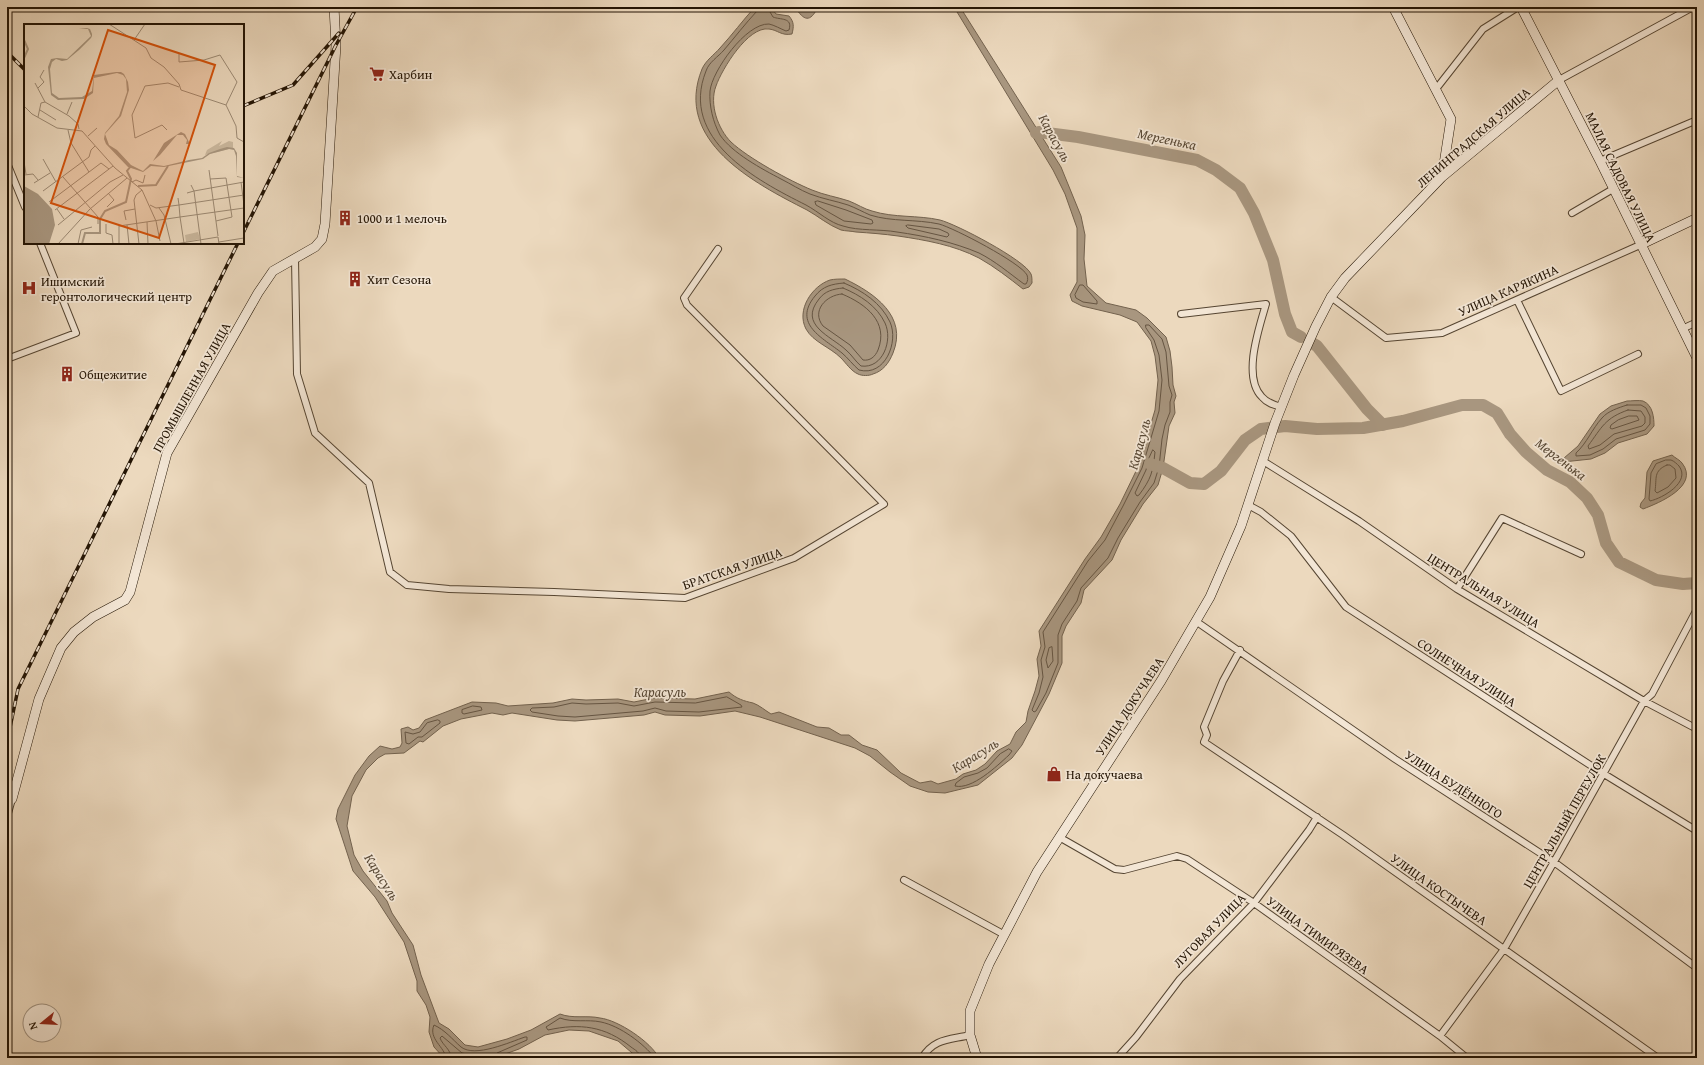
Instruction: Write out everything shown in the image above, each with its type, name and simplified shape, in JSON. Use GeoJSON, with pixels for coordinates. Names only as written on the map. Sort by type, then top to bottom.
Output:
{"type":"FeatureCollection","features":[{"type":"Feature","properties":{"kind":"main road","name":"ПРОМЫШЛЕННАЯ УЛИЦА"},"geometry":{"type":"LineString","coordinates":[[10,798],[39,699],[61,648],[74,632],[94,618],[125,600],[130,592],[167,453],[258,293],[273,271],[316,247],[322,239],[324,230],[336,45],[334,7]]}},
{"type":"Feature","properties":{"kind":"main road"},"geometry":{"type":"LineString","coordinates":[[1393,7],[1451,119],[1442,177]]}},
{"type":"Feature","properties":{"kind":"main road","name":"МАЛАЯ САДОВАЯ УЛИЦА"},"geometry":{"type":"LineString","coordinates":[[1521,7],[1600,161],[1640,245],[1697,358]]}},
{"type":"Feature","properties":{"kind":"main road","name":"ЛЕНИНГРАДСКАЯ УЛИЦА"},"geometry":{"type":"LineString","coordinates":[[1270,439],[1281,407],[1316,326],[1331,297],[1345,278],[1442,177],[1559,80]]}},
{"type":"Feature","properties":{"kind":"main road","name":"УЛИЦА КАРЯКИНА"},"geometry":{"type":"LineString","coordinates":[[1640,245],[1697,218]]}},
{"type":"Feature","properties":{"kind":"main road","name":"УЛИЦА ДОКУЧАЕВА"},"geometry":{"type":"LineString","coordinates":[[970,1035],[969,1022],[973,1001],[1003,934],[1037,872],[1058,837],[1161,681],[1197,622],[1221,574],[1264,461],[1270,439]]}},
{"type":"Feature","properties":{"kind":"main road"},"geometry":{"type":"LineString","coordinates":[[970,1035],[977,1058]]}},
{"type":"Feature","properties":{"kind":"street"},"geometry":{"type":"LineString","coordinates":[[1436,89],[1483,29],[1518,7]]}},
{"type":"Feature","properties":{"kind":"street","name":"ЛЕНИНГРАДСКАЯ УЛИЦА"},"geometry":{"type":"LineString","coordinates":[[1559,80],[1693,7]]}},
{"type":"Feature","properties":{"kind":"street"},"geometry":{"type":"LineString","coordinates":[[1600,161],[1697,120]]}},
{"type":"Feature","properties":{"kind":"street"},"geometry":{"type":"LineString","coordinates":[[7,163],[24,205]]}},
{"type":"Feature","properties":{"kind":"street"},"geometry":{"type":"LineString","coordinates":[[1572,213],[1613,189]]}},
{"type":"Feature","properties":{"kind":"street"},"geometry":{"type":"LineString","coordinates":[[7,359],[76,333],[40,244]]}},
{"type":"Feature","properties":{"kind":"street","name":"УЛИЦА КАРЯКИНА"},"geometry":{"type":"LineString","coordinates":[[1331,297],[1386,338],[1442,333],[1640,245]]}},
{"type":"Feature","properties":{"kind":"street","name":"БРАТСКАЯ УЛИЦА"},"geometry":{"type":"LineString","coordinates":[[295,259],[297,374],[315,433],[369,483],[390,572],[407,585],[449,589],[685,598],[794,558],[884,504],[687,306],[684,298],[718,249]]}},
{"type":"Feature","properties":{"kind":"street"},"geometry":{"type":"LineString","coordinates":[[1517,300],[1562,391],[1638,354]]}},
{"type":"Feature","properties":{"kind":"street"},"geometry":{"type":"LineString","coordinates":[[1181,314],[1266,304],[1258,332],[1252,375],[1255,386],[1262,397],[1271,404],[1281,407]]}},
{"type":"Feature","properties":{"kind":"street"},"geometry":{"type":"LineString","coordinates":[[1682,329],[1697,322]]}},
{"type":"Feature","properties":{"kind":"street","name":"ЦЕНТРАЛЬНАЯ УЛИЦА"},"geometry":{"type":"LineString","coordinates":[[1264,461],[1359,521],[1457,589],[1644,701],[1697,729]]}},
{"type":"Feature","properties":{"kind":"street","name":"СОЛНЕЧНАЯ УЛИЦА"},"geometry":{"type":"LineString","coordinates":[[1248,505],[1261,512],[1291,536],[1346,607],[1604,774],[1697,831]]}},
{"type":"Feature","properties":{"kind":"street"},"geometry":{"type":"LineString","coordinates":[[1457,589],[1502,518],[1581,554]]}},
{"type":"Feature","properties":{"kind":"street","name":"ЦЕНТРАЛЬНЫЙ ПЕРЕУЛОК"},"geometry":{"type":"LineString","coordinates":[[1440,1036],[1504,949],[1644,701],[1652,694],[1696,609]]}},
{"type":"Feature","properties":{"kind":"street","name":"УЛИЦА БУДЁННОГО"},"geometry":{"type":"LineString","coordinates":[[1197,622],[1240,650],[1394,759],[1554,862],[1697,968]]}},
{"type":"Feature","properties":{"kind":"street","name":"УЛИЦА КОСТЫЧЕВА"},"geometry":{"type":"LineString","coordinates":[[1240,650],[1223,681],[1204,727],[1206,735],[1204,742],[1316,817],[1658,1058]]}},
{"type":"Feature","properties":{"kind":"street","name":"ПРОМЫШЛЕННАЯ УЛИЦА"},"geometry":{"type":"LineString","coordinates":[[7,817],[10,798]]}},
{"type":"Feature","properties":{"kind":"street","name":"ЛУГОВАЯ УЛИЦА"},"geometry":{"type":"LineString","coordinates":[[1117,1058],[1136,1037],[1180,979],[1254,903],[1309,830],[1316,817]]}},
{"type":"Feature","properties":{"kind":"street","name":"УЛИЦА ТИМИРЯЗЕВА"},"geometry":{"type":"LineString","coordinates":[[1058,837],[1115,870],[1124,870],[1177,856],[1187,859],[1254,903],[1440,1036],[1467,1058]]}},
{"type":"Feature","properties":{"kind":"street"},"geometry":{"type":"LineString","coordinates":[[904,880],[1003,934]]}},
{"type":"Feature","properties":{"kind":"street"},"geometry":{"type":"LineString","coordinates":[[922,1058],[930,1047],[936,1043],[970,1035]]}},
{"type":"Feature","properties":{"kind":"water"},"geometry":{"type":"Polygon","coordinates":[[[755,7],[776,7],[773,10],[776,14],[789,16],[791,18],[793,31],[792,34],[782,34],[769,29],[761,30],[753,34],[745,41],[730,60],[719,79],[714,93],[714,108],[716,116],[726,137],[738,148],[770,169],[817,192],[849,201],[866,209],[880,213],[940,220],[960,228],[1004,252],[1026,268],[1032,277],[1032,283],[1029,287],[1023,289],[979,258],[950,246],[898,236],[841,230],[764,187],[743,173],[724,156],[709,138],[699,118],[696,95],[702,69],[708,60],[718,51],[755,7]]]}},
{"type":"Feature","properties":{"kind":"water"},"geometry":{"type":"Polygon","coordinates":[[[795,7],[818,7],[810,18],[807,18],[801,15],[795,7]]]}},
{"type":"Feature","properties":{"kind":"water"},"geometry":{"type":"Polygon","coordinates":[[[954,7],[960,7],[1061,167],[1081,216],[1085,235],[1084,259],[1087,286],[1106,303],[1136,310],[1147,318],[1166,337],[1170,351],[1173,385],[1176,396],[1174,402],[1175,413],[1169,426],[1163,468],[1158,485],[1143,504],[1121,540],[1112,560],[1084,590],[1081,603],[1066,626],[1062,636],[1062,663],[1049,694],[1022,745],[1012,758],[978,785],[945,793],[928,792],[910,786],[870,756],[855,748],[760,717],[735,711],[700,716],[665,715],[655,712],[644,715],[575,721],[557,720],[512,713],[503,715],[492,713],[461,719],[443,726],[423,742],[420,741],[404,753],[385,754],[378,758],[366,770],[352,796],[347,826],[354,855],[363,871],[387,901],[392,913],[413,945],[421,975],[439,1023],[449,1029],[465,1045],[478,1047],[507,1039],[531,1030],[560,1014],[595,1017],[624,1027],[649,1045],[659,1058],[638,1058],[618,1041],[589,1031],[569,1030],[545,1035],[519,1049],[494,1058],[444,1058],[434,1047],[429,1032],[430,1017],[426,1005],[417,991],[417,981],[404,942],[375,897],[353,871],[336,819],[338,809],[355,775],[369,756],[380,746],[392,749],[400,747],[402,743],[401,729],[408,727],[413,730],[419,728],[425,720],[472,702],[496,703],[508,706],[553,703],[572,699],[618,699],[634,702],[654,698],[695,699],[729,692],[741,699],[758,705],[771,714],[779,712],[817,727],[829,728],[841,735],[849,735],[862,745],[877,750],[901,773],[920,783],[931,781],[938,784],[956,779],[963,774],[976,770],[985,764],[997,751],[1010,744],[1016,732],[1026,722],[1039,676],[1037,659],[1041,646],[1039,631],[1085,559],[1101,537],[1120,504],[1138,467],[1155,410],[1158,380],[1155,356],[1151,341],[1137,322],[1120,315],[1082,306],[1072,301],[1070,295],[1077,282],[1077,228],[1065,194],[1053,170],[954,7]]]}},
{"type":"Feature","properties":{"kind":"water"},"geometry":{"type":"Polygon","coordinates":[[[845,279],[867,291],[886,307],[896,328],[896,340],[893,353],[888,363],[883,369],[871,375],[861,375],[853,371],[837,354],[809,334],[803,322],[804,307],[812,293],[823,283],[830,280],[845,279]]]}},
{"type":"Feature","properties":{"kind":"water"},"geometry":{"type":"Polygon","coordinates":[[[1627,401],[1643,401],[1649,405],[1653,416],[1654,426],[1647,434],[1618,443],[1605,453],[1591,459],[1563,462],[1564,458],[1578,446],[1600,414],[1611,406],[1627,401]]]}},
{"type":"Feature","properties":{"kind":"water"},"geometry":{"type":"Polygon","coordinates":[[[1672,455],[1682,463],[1686,471],[1686,479],[1682,486],[1667,498],[1643,509],[1640,507],[1645,498],[1647,472],[1653,461],[1672,455]]]}},
{"type":"Feature","properties":{"kind":"waterway","name":"Мергенька"},"geometry":{"type":"LineString","coordinates":[[1036,133],[1039,132],[1078,137],[1197,160],[1216,170],[1240,188],[1254,213],[1273,260],[1285,314],[1292,332],[1301,337]]}},
{"type":"Feature","properties":{"kind":"waterway","name":"Мергенька"},"geometry":{"type":"LineString","coordinates":[[1312,343],[1317,346],[1367,409],[1383,425]]}},
{"type":"Feature","properties":{"kind":"waterway","name":"Мергенька"},"geometry":{"type":"LineString","coordinates":[[1150,464],[1163,468],[1190,483],[1204,484],[1221,471],[1245,440],[1261,429],[1285,426],[1317,429],[1363,428],[1403,421],[1462,405],[1483,405],[1497,413],[1510,434],[1526,452],[1547,470],[1570,482],[1587,498],[1598,515],[1606,543],[1619,562],[1656,580],[1683,584],[1697,583]]}},
{"type":"Feature","properties":{"kind":"railway"},"geometry":{"type":"LineString","coordinates":[[244,231],[336,45],[357,7]]}},
{"type":"Feature","properties":{"kind":"railway"},"geometry":{"type":"LineString","coordinates":[[244,106],[293,85],[339,33]]}},
{"type":"Feature","properties":{"kind":"railway"},"geometry":{"type":"LineString","coordinates":[[7,52],[24,69]]}},
{"type":"Feature","properties":{"kind":"railway"},"geometry":{"type":"LineString","coordinates":[[7,742],[18,689],[238,244]]}},
{"type":"Feature","properties":{"kind":"place","name":"Харбин"},"geometry":{"type":"Point","coordinates":[377,74]}},
{"type":"Feature","properties":{"kind":"place","name":"1000 и 1 мелочь"},"geometry":{"type":"Point","coordinates":[345,218]}},
{"type":"Feature","properties":{"kind":"place","name":"Хит Сезона"},"geometry":{"type":"Point","coordinates":[355,279]}},
{"type":"Feature","properties":{"kind":"place","name":"Ишимский геронтологический центр"},"geometry":{"type":"Point","coordinates":[29,288]}},
{"type":"Feature","properties":{"kind":"place","name":"Общежитие"},"geometry":{"type":"Point","coordinates":[67,374]}},
{"type":"Feature","properties":{"kind":"place","name":"На докучаева"},"geometry":{"type":"Point","coordinates":[1054,774]}},
{"type":"Feature","properties":{"kind":"water label","name":"Карасуль"},"geometry":{"type":"Point","coordinates":[1055,138]}},
{"type":"Feature","properties":{"kind":"water label","name":"Карасуль"},"geometry":{"type":"Point","coordinates":[1139,444]}},
{"type":"Feature","properties":{"kind":"water label","name":"Карасуль"},"geometry":{"type":"Point","coordinates":[660,692]}},
{"type":"Feature","properties":{"kind":"water label","name":"Карасуль"},"geometry":{"type":"Point","coordinates":[975,755]}},
{"type":"Feature","properties":{"kind":"water label","name":"Карасуль"},"geometry":{"type":"Point","coordinates":[382,877]}}]}
